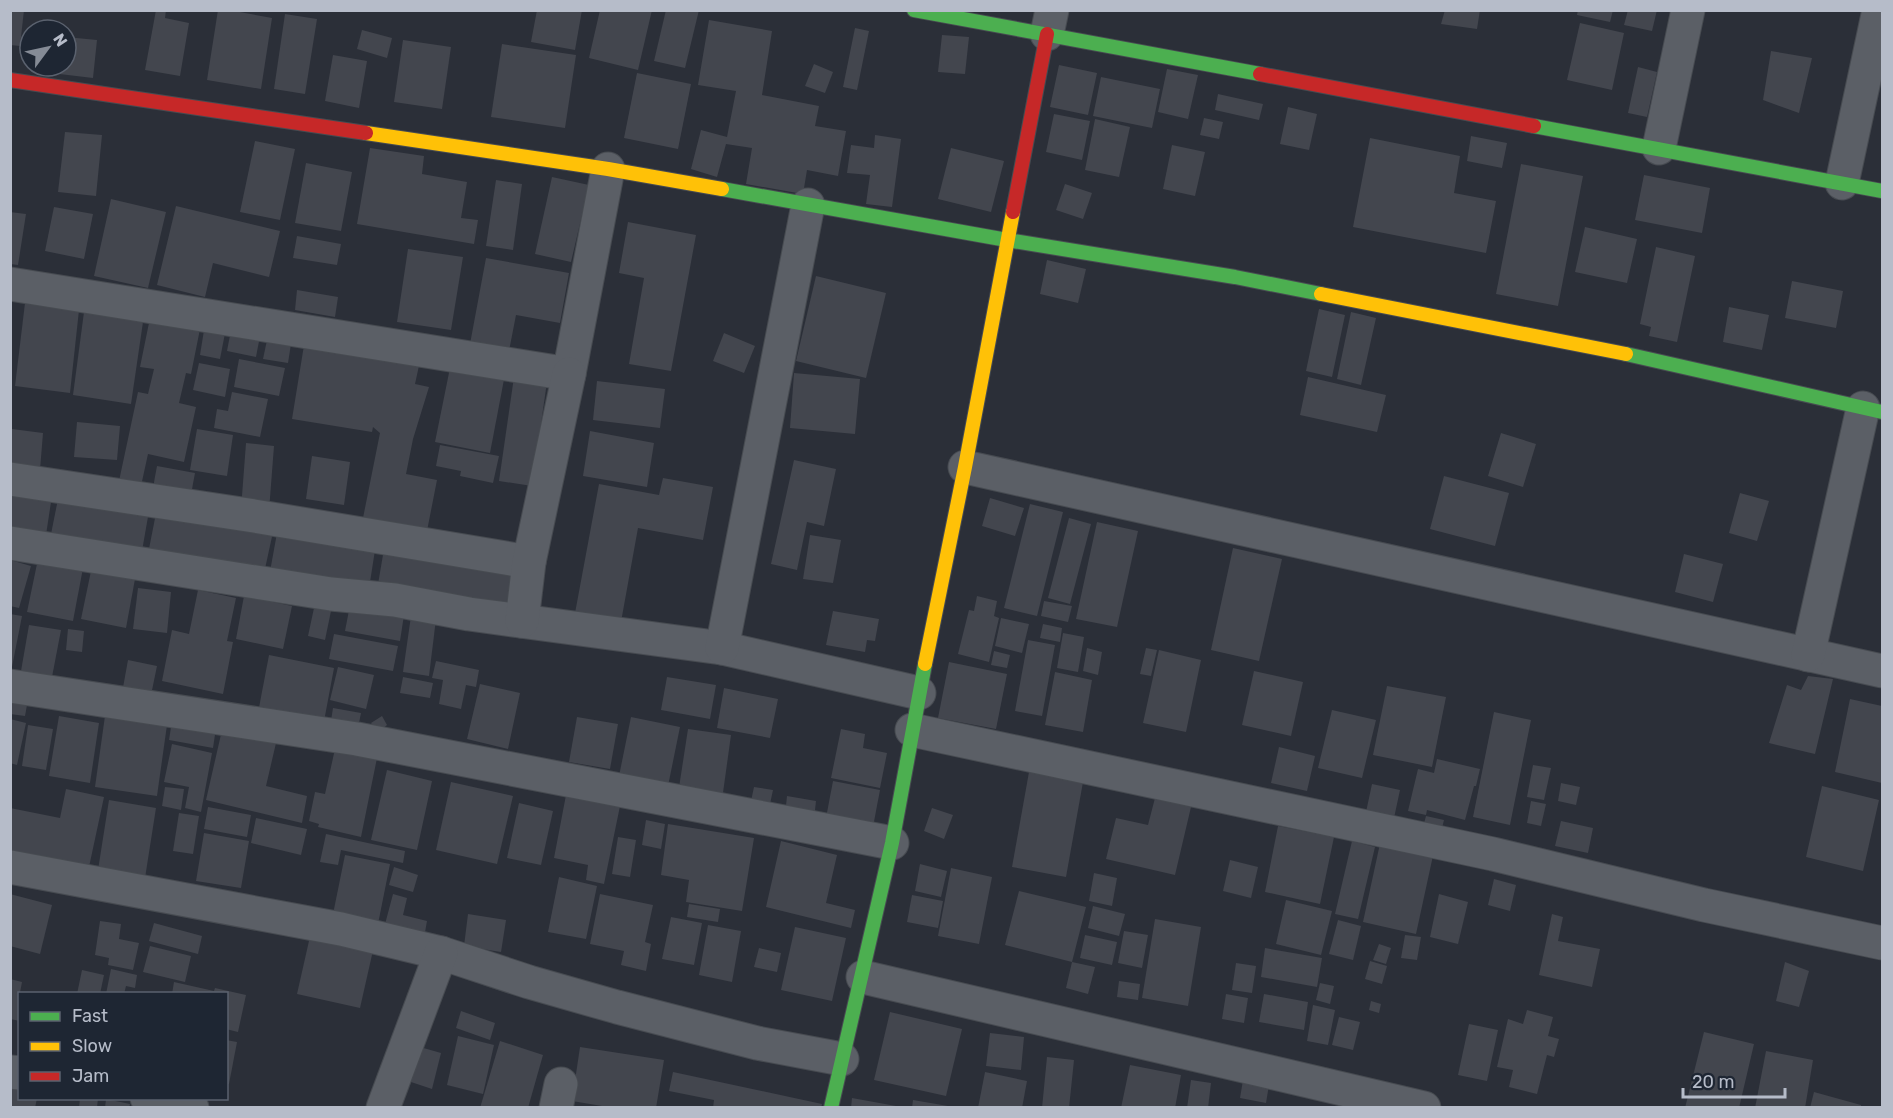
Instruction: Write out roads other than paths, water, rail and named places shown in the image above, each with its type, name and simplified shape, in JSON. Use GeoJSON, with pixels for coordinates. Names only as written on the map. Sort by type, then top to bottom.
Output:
{"type":"FeatureCollection","features":[{"type":"Feature","properties":{"kind":"street"},"geometry":{"type":"LineString","coordinates":[[914,10],[1050,22],[1659,148],[1882,191]]}},
{"type":"Feature","properties":{"kind":"street"},"geometry":{"type":"LineString","coordinates":[[1659,148],[1688,10]]}},
{"type":"Feature","properties":{"kind":"street"},"geometry":{"type":"LineString","coordinates":[[1842,183],[1879,10]]}},
{"type":"Feature","properties":{"kind":"street"},"geometry":{"type":"LineString","coordinates":[[831,1107],[863,978],[892,843],[919,693],[1050,22]]}},
{"type":"Feature","properties":{"kind":"street"},"geometry":{"type":"LineString","coordinates":[[10,80],[608,169],[1007,240],[1258,281],[1649,359],[1873,410],[1808,655]]}},
{"type":"Feature","properties":{"kind":"street"},"geometry":{"type":"LineString","coordinates":[[522,621],[529,562],[569,374],[608,169]]}},
{"type":"Feature","properties":{"kind":"street"},"geometry":{"type":"LineString","coordinates":[[722,648],[808,205]]}},
{"type":"Feature","properties":{"kind":"street"},"geometry":{"type":"LineString","coordinates":[[10,284],[569,374]]}},
{"type":"Feature","properties":{"kind":"street"},"geometry":{"type":"LineString","coordinates":[[964,467],[1882,672]]}},
{"type":"Feature","properties":{"kind":"street"},"geometry":{"type":"LineString","coordinates":[[10,478],[529,562]]}},
{"type":"Feature","properties":{"kind":"street"},"geometry":{"type":"LineString","coordinates":[[10,543],[331,594],[395,600],[469,614],[722,648],[919,693]]}},
{"type":"Feature","properties":{"kind":"street"},"geometry":{"type":"LineString","coordinates":[[10,686],[357,739],[892,843]]}},
{"type":"Feature","properties":{"kind":"street"},"geometry":{"type":"LineString","coordinates":[[912,730],[1481,851],[1704,905],[1882,943]]}},
{"type":"Feature","properties":{"kind":"street"},"geometry":{"type":"LineString","coordinates":[[10,867],[341,929],[441,953],[529,982],[617,1007],[757,1043],[842,1059]]}},
{"type":"Feature","properties":{"kind":"street"},"geometry":{"type":"LineString","coordinates":[[383,1107],[441,953]]}},
{"type":"Feature","properties":{"kind":"street"},"geometry":{"type":"LineString","coordinates":[[863,978],[1424,1107]]}},
{"type":"Feature","properties":{"kind":"street"},"geometry":{"type":"LineString","coordinates":[[157,1100],[192,1107]]}}]}
